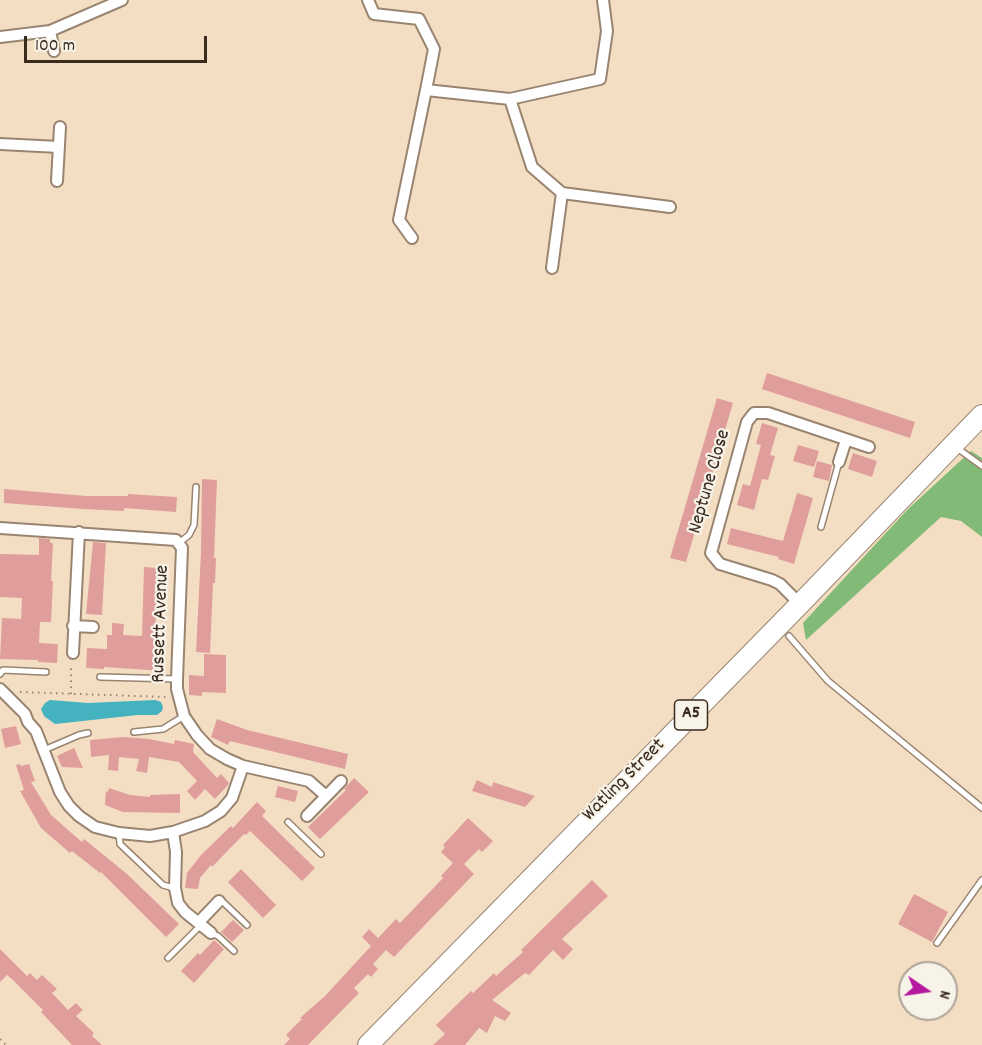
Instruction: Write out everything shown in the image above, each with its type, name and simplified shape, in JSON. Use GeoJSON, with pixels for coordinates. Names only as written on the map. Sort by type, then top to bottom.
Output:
{"type":"FeatureCollection","features":[{"type":"Feature","properties":{"kind":"highway","name":"Watling Street"},"geometry":{"type":"LineString","coordinates":[[368,1045],[982,415]]}},
{"type":"Feature","properties":{"kind":"street"},"geometry":{"type":"LineString","coordinates":[[0,37],[50,31],[122,0]]}},
{"type":"Feature","properties":{"kind":"street"},"geometry":{"type":"LineString","coordinates":[[368,0],[374,14],[419,19],[434,49],[399,220],[412,237]]}},
{"type":"Feature","properties":{"kind":"street"},"geometry":{"type":"LineString","coordinates":[[426,90],[510,99],[600,79],[607,31],[603,0]]}},
{"type":"Feature","properties":{"kind":"street"},"geometry":{"type":"LineString","coordinates":[[50,31],[54,51]]}},
{"type":"Feature","properties":{"kind":"street"},"geometry":{"type":"LineString","coordinates":[[510,99],[532,167],[562,194],[669,207]]}},
{"type":"Feature","properties":{"kind":"street"},"geometry":{"type":"LineString","coordinates":[[57,181],[60,128]]}},
{"type":"Feature","properties":{"kind":"street"},"geometry":{"type":"LineString","coordinates":[[0,144],[59,147]]}},
{"type":"Feature","properties":{"kind":"street"},"geometry":{"type":"LineString","coordinates":[[552,268],[562,194]]}},
{"type":"Feature","properties":{"kind":"street","name":"Neptune Close"},"geometry":{"type":"LineString","coordinates":[[800,604],[780,584],[720,564],[711,553],[747,422],[754,413],[768,413],[869,447]]}},
{"type":"Feature","properties":{"kind":"street"},"geometry":{"type":"LineString","coordinates":[[839,462],[846,440]]}},
{"type":"Feature","properties":{"kind":"street","name":"Russett Avenue"},"geometry":{"type":"LineString","coordinates":[[0,528],[171,539],[179,543],[182,548],[182,557],[177,679],[184,716],[210,749],[227,759],[243,766],[309,781],[326,796]]}},
{"type":"Feature","properties":{"kind":"street"},"geometry":{"type":"LineString","coordinates":[[73,654],[79,532]]}},
{"type":"Feature","properties":{"kind":"street"},"geometry":{"type":"LineString","coordinates":[[73,626],[93,627]]}},
{"type":"Feature","properties":{"kind":"street"},"geometry":{"type":"LineString","coordinates":[[1,690],[25,714],[28,722],[36,731],[60,792],[69,806],[95,827],[119,833],[150,836],[173,832],[205,820],[221,811],[232,798],[243,766]]}},
{"type":"Feature","properties":{"kind":"street"},"geometry":{"type":"LineString","coordinates":[[307,816],[341,781]]}},
{"type":"Feature","properties":{"kind":"street"},"geometry":{"type":"LineString","coordinates":[[173,832],[176,852],[175,888],[178,903],[185,912],[211,933]]}},
{"type":"Feature","properties":{"kind":"street"},"geometry":{"type":"LineString","coordinates":[[200,923],[219,901]]}},
{"type":"Feature","properties":{"kind":"lane"},"geometry":{"type":"LineString","coordinates":[[953,446],[982,466]]}},
{"type":"Feature","properties":{"kind":"lane"},"geometry":{"type":"LineString","coordinates":[[821,527],[839,462]]}},
{"type":"Feature","properties":{"kind":"lane"},"geometry":{"type":"LineString","coordinates":[[179,543],[189,535],[194,525],[196,487]]}},
{"type":"Feature","properties":{"kind":"lane"},"geometry":{"type":"LineString","coordinates":[[789,636],[828,681],[982,808]]}},
{"type":"Feature","properties":{"kind":"lane"},"geometry":{"type":"LineString","coordinates":[[0,674],[3,670],[46,672]]}},
{"type":"Feature","properties":{"kind":"lane"},"geometry":{"type":"LineString","coordinates":[[100,677],[177,679]]}},
{"type":"Feature","properties":{"kind":"lane"},"geometry":{"type":"LineString","coordinates":[[134,732],[163,729],[184,716]]}},
{"type":"Feature","properties":{"kind":"lane"},"geometry":{"type":"LineString","coordinates":[[44,750],[88,733]]}},
{"type":"Feature","properties":{"kind":"lane"},"geometry":{"type":"LineString","coordinates":[[296,828],[307,816]]}},
{"type":"Feature","properties":{"kind":"lane"},"geometry":{"type":"LineString","coordinates":[[288,822],[321,854]]}},
{"type":"Feature","properties":{"kind":"lane"},"geometry":{"type":"LineString","coordinates":[[119,833],[120,844],[163,885],[175,888]]}},
{"type":"Feature","properties":{"kind":"lane"},"geometry":{"type":"LineString","coordinates":[[937,943],[982,880]]}},
{"type":"Feature","properties":{"kind":"lane"},"geometry":{"type":"LineString","coordinates":[[219,901],[222,901],[247,925]]}},
{"type":"Feature","properties":{"kind":"lane"},"geometry":{"type":"LineString","coordinates":[[168,958],[200,923]]}},
{"type":"Feature","properties":{"kind":"lane"},"geometry":{"type":"LineString","coordinates":[[211,933],[218,936],[234,951]]}},
{"type":"Feature","properties":{"kind":"path"},"geometry":{"type":"LineString","coordinates":[[71,694],[73,654]]}},
{"type":"Feature","properties":{"kind":"path"},"geometry":{"type":"LineString","coordinates":[[1,690],[179,698]]}},
{"type":"Feature","properties":{"kind":"path"},"geometry":{"type":"LineString","coordinates":[[0,1039],[6,1045]]}},
{"type":"Feature","properties":{"kind":"green space"},"geometry":{"type":"Polygon","coordinates":[[[971,451],[982,458],[982,537],[961,521],[941,517],[806,640],[803,623],[907,510],[971,451]]]}},
{"type":"Feature","properties":{"kind":"water"},"geometry":{"type":"Polygon","coordinates":[[[50,700],[88,703],[155,700],[161,702],[163,707],[157,715],[55,724],[44,716],[41,709],[50,700]]]}},
{"type":"Feature","properties":{"kind":"building"},"geometry":{"type":"Polygon","coordinates":[[[767,373],[915,422],[910,438],[762,389],[767,373]]]}},
{"type":"Feature","properties":{"kind":"building"},"geometry":{"type":"Polygon","coordinates":[[[717,398],[733,403],[686,562],[670,558],[717,398]]]}},
{"type":"Feature","properties":{"kind":"building"},"geometry":{"type":"Polygon","coordinates":[[[762,423],[778,428],[770,455],[775,456],[768,480],[762,479],[754,510],[737,505],[743,484],[750,486],[761,445],[756,444],[762,423]]]}},
{"type":"Feature","properties":{"kind":"building"},"geometry":{"type":"Polygon","coordinates":[[[798,445],[819,451],[814,467],[793,461],[798,445]]]}},
{"type":"Feature","properties":{"kind":"building"},"geometry":{"type":"Polygon","coordinates":[[[853,453],[877,461],[872,477],[848,469],[853,453]]]}},
{"type":"Feature","properties":{"kind":"building"},"geometry":{"type":"Polygon","coordinates":[[[817,461],[832,465],[829,481],[813,477],[817,461]]]}},
{"type":"Feature","properties":{"kind":"building"},"geometry":{"type":"Polygon","coordinates":[[[202,479],[217,480],[215,583],[213,583],[210,653],[196,652],[202,479]]]}},
{"type":"Feature","properties":{"kind":"building"},"geometry":{"type":"Polygon","coordinates":[[[4,489],[86,496],[128,496],[128,494],[177,497],[176,512],[124,508],[124,511],[83,509],[4,503],[4,489]]]}},
{"type":"Feature","properties":{"kind":"building"},"geometry":{"type":"Polygon","coordinates":[[[797,493],[813,498],[794,564],[778,559],[779,557],[727,544],[731,528],[783,541],[797,493]]]}},
{"type":"Feature","properties":{"kind":"building"},"geometry":{"type":"Polygon","coordinates":[[[39,538],[50,539],[50,543],[53,543],[51,581],[53,581],[51,622],[40,622],[39,643],[58,644],[57,663],[0,659],[2,618],[21,619],[22,598],[0,597],[0,554],[39,555],[39,538]]]}},
{"type":"Feature","properties":{"kind":"building"},"geometry":{"type":"Polygon","coordinates":[[[93,542],[106,543],[102,615],[86,614],[93,542]]]}},
{"type":"Feature","properties":{"kind":"building"},"geometry":{"type":"Polygon","coordinates":[[[144,567],[157,568],[155,651],[164,652],[163,671],[86,668],[87,648],[107,649],[107,635],[112,635],[112,623],[124,624],[123,635],[142,636],[144,567]]]}},
{"type":"Feature","properties":{"kind":"building"},"geometry":{"type":"Polygon","coordinates":[[[204,654],[226,655],[226,693],[202,692],[202,696],[189,695],[189,675],[204,676],[204,654]]]}},
{"type":"Feature","properties":{"kind":"building"},"geometry":{"type":"Polygon","coordinates":[[[217,719],[247,730],[348,754],[345,769],[230,741],[228,745],[211,737],[217,719]]]}},
{"type":"Feature","properties":{"kind":"building"},"geometry":{"type":"Polygon","coordinates":[[[16,726],[21,744],[5,748],[1,729],[16,726]]]}},
{"type":"Feature","properties":{"kind":"building"},"geometry":{"type":"Polygon","coordinates":[[[123,737],[174,744],[175,740],[194,744],[193,752],[217,778],[221,774],[229,783],[215,799],[205,789],[195,800],[187,791],[197,781],[179,762],[149,757],[147,773],[136,771],[139,759],[119,757],[118,771],[108,770],[109,755],[91,757],[90,740],[123,737]]]}},
{"type":"Feature","properties":{"kind":"building"},"geometry":{"type":"Polygon","coordinates":[[[74,748],[83,768],[62,767],[57,756],[74,748]]]}},
{"type":"Feature","properties":{"kind":"building"},"geometry":{"type":"Polygon","coordinates":[[[29,764],[35,781],[31,782],[51,815],[82,842],[84,839],[127,874],[179,924],[166,937],[101,872],[72,851],[70,853],[41,828],[20,791],[24,790],[16,765],[21,766],[29,764]]]}},
{"type":"Feature","properties":{"kind":"building"},"geometry":{"type":"Polygon","coordinates":[[[354,778],[369,792],[320,839],[308,827],[346,790],[344,789],[354,778]]]}},
{"type":"Feature","properties":{"kind":"building"},"geometry":{"type":"Polygon","coordinates":[[[477,780],[492,787],[493,782],[535,796],[525,807],[472,791],[477,780]]]}},
{"type":"Feature","properties":{"kind":"building"},"geometry":{"type":"Polygon","coordinates":[[[278,786],[298,791],[295,802],[275,797],[278,786]]]}},
{"type":"Feature","properties":{"kind":"building"},"geometry":{"type":"Polygon","coordinates":[[[109,788],[130,795],[150,797],[150,795],[180,794],[180,813],[123,812],[105,805],[106,791],[108,792],[109,788]]]}},
{"type":"Feature","properties":{"kind":"building"},"geometry":{"type":"Polygon","coordinates":[[[257,802],[266,811],[262,816],[315,868],[302,881],[250,831],[244,834],[212,867],[211,865],[200,878],[198,889],[185,888],[187,873],[201,855],[231,826],[233,828],[257,802]]]}},
{"type":"Feature","properties":{"kind":"building"},"geometry":{"type":"Polygon","coordinates":[[[468,818],[493,841],[482,852],[479,849],[464,864],[474,874],[394,957],[386,950],[373,964],[378,969],[371,977],[368,974],[354,988],[359,993],[308,1045],[284,1045],[290,1039],[286,1035],[302,1019],[300,1018],[325,996],[371,946],[362,937],[369,929],[378,938],[396,919],[400,923],[443,878],[441,876],[453,863],[441,852],[445,847],[443,845],[468,818]]]}},
{"type":"Feature","properties":{"kind":"building"},"geometry":{"type":"Polygon","coordinates":[[[241,869],[276,905],[263,918],[228,882],[241,869]]]}},
{"type":"Feature","properties":{"kind":"building"},"geometry":{"type":"Polygon","coordinates":[[[592,880],[608,896],[562,939],[573,949],[563,960],[553,950],[529,975],[525,973],[492,1000],[511,1013],[505,1021],[495,1016],[487,1033],[479,1028],[465,1045],[433,1045],[445,1034],[436,1025],[471,991],[473,993],[494,973],[496,976],[523,952],[521,950],[592,880]]]}},
{"type":"Feature","properties":{"kind":"building"},"geometry":{"type":"Polygon","coordinates":[[[914,894],[948,912],[932,942],[898,924],[914,894]]]}},
{"type":"Feature","properties":{"kind":"building"},"geometry":{"type":"Polygon","coordinates":[[[233,920],[244,930],[232,942],[221,932],[233,920]]]}},
{"type":"Feature","properties":{"kind":"building"},"geometry":{"type":"Polygon","coordinates":[[[214,940],[224,949],[194,983],[181,971],[214,940]]]}},
{"type":"Feature","properties":{"kind":"building"},"geometry":{"type":"Polygon","coordinates":[[[0,949],[27,976],[30,973],[37,980],[42,975],[57,989],[52,993],[68,1010],[76,1003],[83,1010],[76,1016],[94,1033],[92,1036],[102,1045],[72,1045],[41,1012],[43,1010],[14,981],[7,975],[0,982],[0,949]]]}}]}
